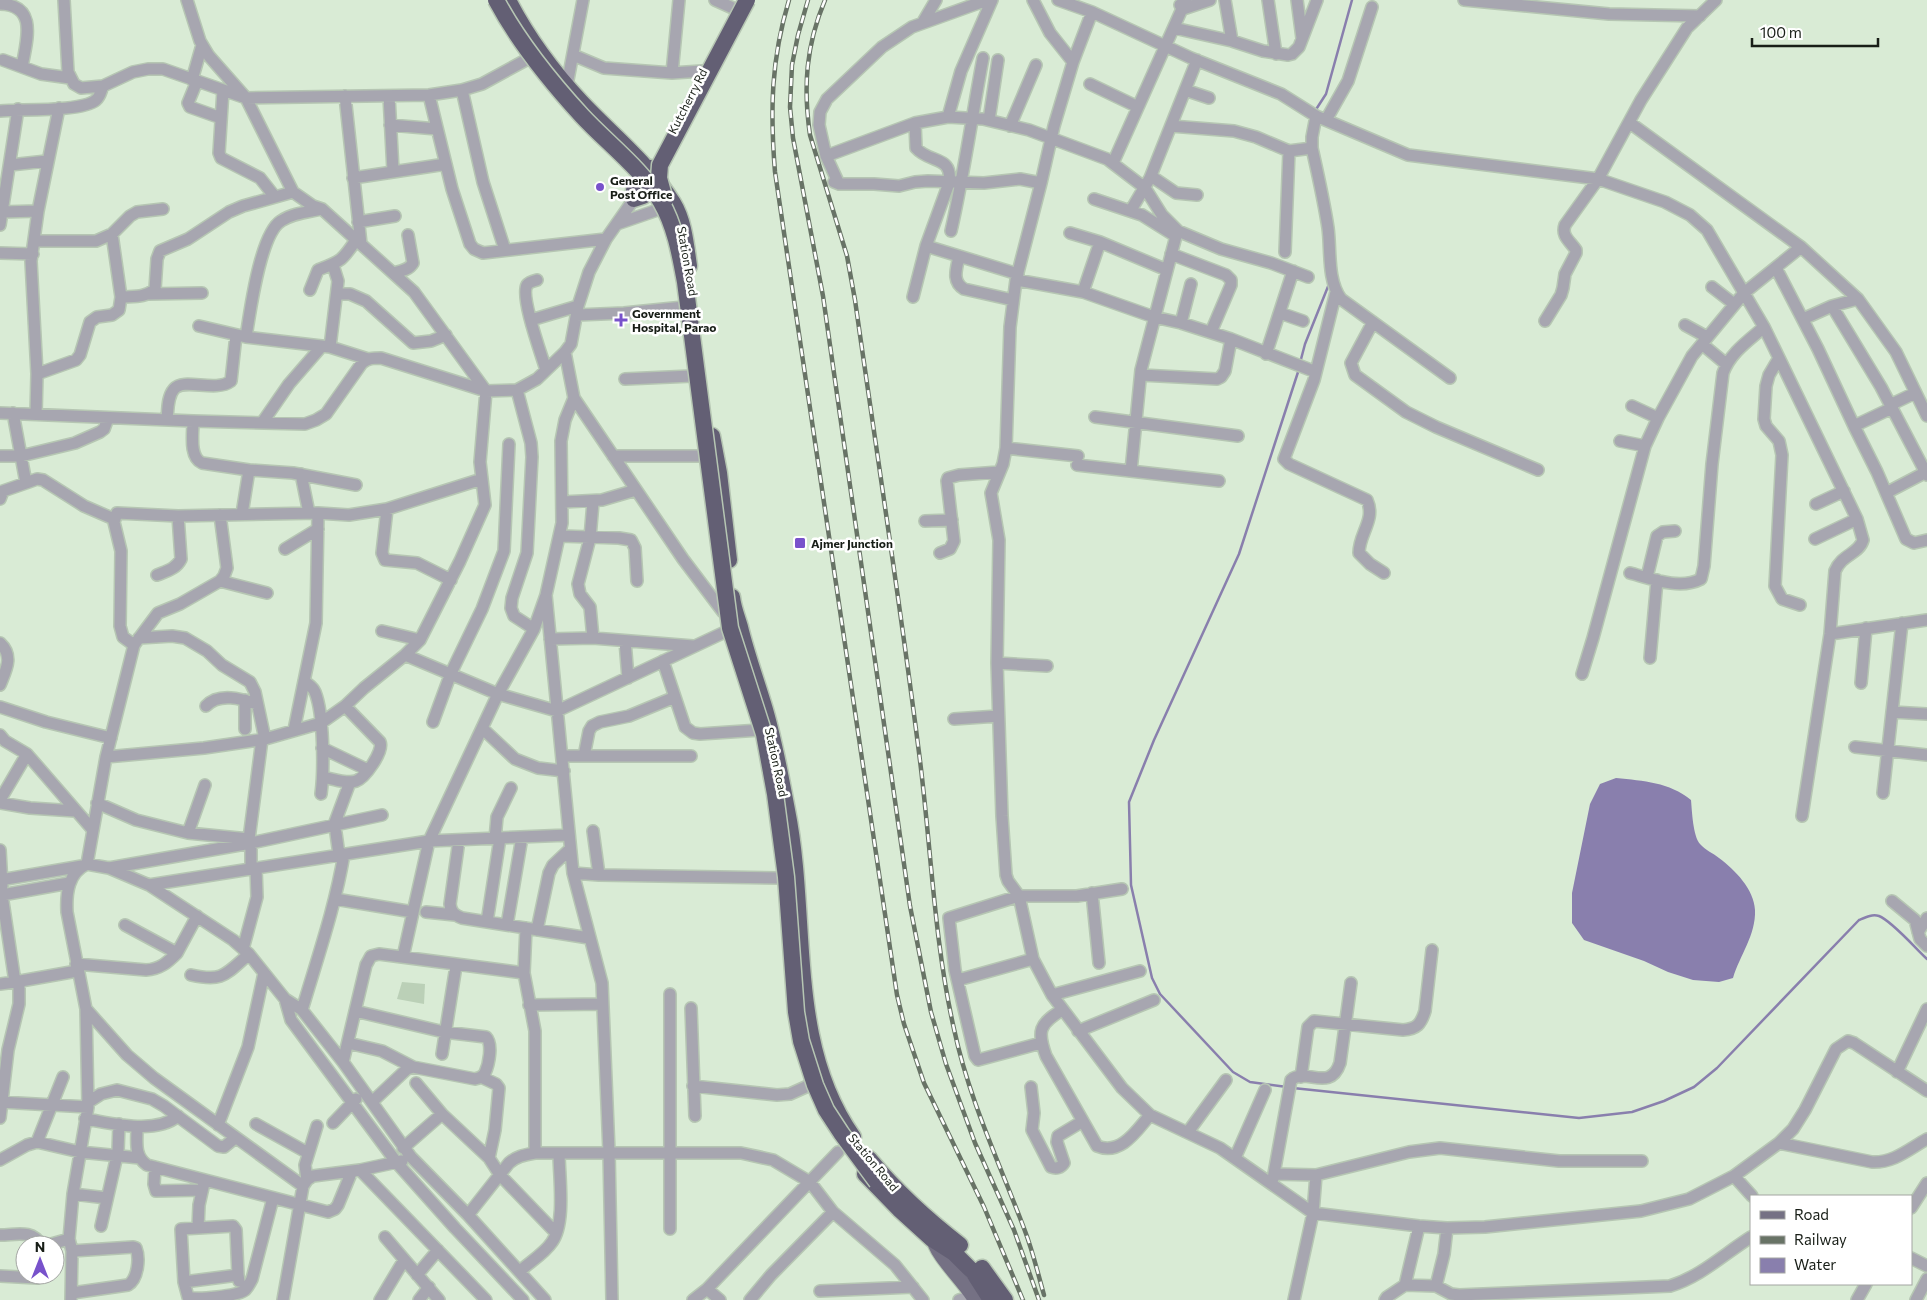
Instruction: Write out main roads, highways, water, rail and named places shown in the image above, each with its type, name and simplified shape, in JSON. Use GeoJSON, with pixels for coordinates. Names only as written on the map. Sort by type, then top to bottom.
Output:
{"type":"FeatureCollection","features":[{"type":"Feature","properties":{"kind":"highway"},"geometry":{"type":"LineString","coordinates":[[492,0],[514,39],[567,85],[651,182]]}},
{"type":"Feature","properties":{"kind":"highway"},"geometry":{"type":"LineString","coordinates":[[496,0],[515,34],[529,52],[581,115],[638,172],[656,195],[666,212],[676,243],[685,282],[730,628],[764,734],[775,794],[786,877],[796,1012],[802,1041],[815,1085],[826,1110],[840,1133],[891,1193]]}},
{"type":"Feature","properties":{"kind":"highway"},"geometry":{"type":"LineString","coordinates":[[503,0],[517,27],[558,81],[587,114],[643,169],[682,247],[688,277],[734,627],[764,717],[784,812],[790,857],[802,1006],[809,1047],[814,1069],[825,1098],[848,1137],[879,1181]]}},
{"type":"Feature","properties":{"kind":"highway"},"geometry":{"type":"LineString","coordinates":[[508,0],[534,55],[570,108],[651,182]]}},
{"type":"Feature","properties":{"kind":"highway"},"geometry":{"type":"LineString","coordinates":[[651,182],[668,159],[694,113],[752,0]]}},
{"type":"Feature","properties":{"kind":"highway"},"geometry":{"type":"LineString","coordinates":[[634,199],[643,196],[658,172],[740,3]]}},
{"type":"Feature","properties":{"kind":"highway","name":"Kutcherry Rd"},"geometry":{"type":"LineString","coordinates":[[651,182],[662,150],[740,3]]}},
{"type":"Feature","properties":{"kind":"highway","name":"Station Road"},"geometry":{"type":"LineString","coordinates":[[651,182],[683,232],[697,312],[709,417],[720,482],[733,601],[773,740],[788,811],[806,1002],[814,1054],[827,1091],[847,1130],[891,1193]]}},
{"type":"Feature","properties":{"kind":"highway","name":"Station Road"},"geometry":{"type":"LineString","coordinates":[[667,207],[679,267],[723,612],[727,631],[760,730],[768,780],[780,878],[792,1022],[798,1048],[820,1109],[836,1137],[869,1179],[891,1193],[936,1234],[959,1244],[977,1262],[1004,1300]]}},
{"type":"Feature","properties":{"kind":"highway"},"geometry":{"type":"LineString","coordinates":[[936,1234],[973,1272],[990,1300]]}},
{"type":"Feature","properties":{"kind":"main road","name":"Station Road"},"geometry":{"type":"LineString","coordinates":[[936,1234],[943,1259],[969,1299]]}},
{"type":"Feature","properties":{"kind":"water"},"geometry":{"type":"Polygon","coordinates":[[[1616,778],[1665,786],[1674,789],[1691,800],[1694,829],[1700,844],[1731,868],[1747,887],[1754,902],[1755,919],[1733,978],[1719,982],[1693,980],[1668,972],[1644,961],[1584,940],[1572,923],[1572,893],[1590,804],[1600,784],[1616,778]]]}},
{"type":"Feature","properties":{"kind":"waterway"},"geometry":{"type":"LineString","coordinates":[[1315,111],[1326,94],[1352,0]]}},
{"type":"Feature","properties":{"kind":"waterway"},"geometry":{"type":"LineString","coordinates":[[1300,363],[1305,344],[1329,284]]}},
{"type":"Feature","properties":{"kind":"waterway"},"geometry":{"type":"LineString","coordinates":[[1287,1087],[1250,1082],[1233,1072],[1160,994],[1152,978],[1131,885],[1129,802],[1154,740],[1239,554],[1299,369]]}},
{"type":"Feature","properties":{"kind":"waterway"},"geometry":{"type":"LineString","coordinates":[[1293,1088],[1579,1118],[1632,1112],[1664,1101],[1694,1087],[1717,1068],[1859,920],[1869,916],[1879,916],[1897,929],[1927,959]]}},
{"type":"Feature","properties":{"kind":"railway"},"geometry":{"type":"LineString","coordinates":[[789,0],[775,64],[773,85],[775,172],[897,995],[904,1024],[924,1083],[984,1207],[1023,1300]]}},
{"type":"Feature","properties":{"kind":"railway"},"geometry":{"type":"LineString","coordinates":[[808,0],[792,65],[790,107],[793,138],[823,296],[910,906],[931,1012],[946,1064],[975,1143],[1014,1230],[1039,1300]]}},
{"type":"Feature","properties":{"kind":"railway"},"geometry":{"type":"LineString","coordinates":[[825,0],[814,33],[808,66],[807,100],[810,135],[847,256],[855,300],[911,689],[941,959],[960,1055],[976,1106],[1028,1239],[1044,1295]]}},
{"type":"Feature","properties":{"kind":"place","name":"General Post Office"},"geometry":{"type":"Point","coordinates":[600,187]}},
{"type":"Feature","properties":{"kind":"place","name":"Government Hospital, Parao"},"geometry":{"type":"Point","coordinates":[621,320]}},
{"type":"Feature","properties":{"kind":"place","name":"Ajmer Junction"},"geometry":{"type":"Point","coordinates":[800,543]}}]}
